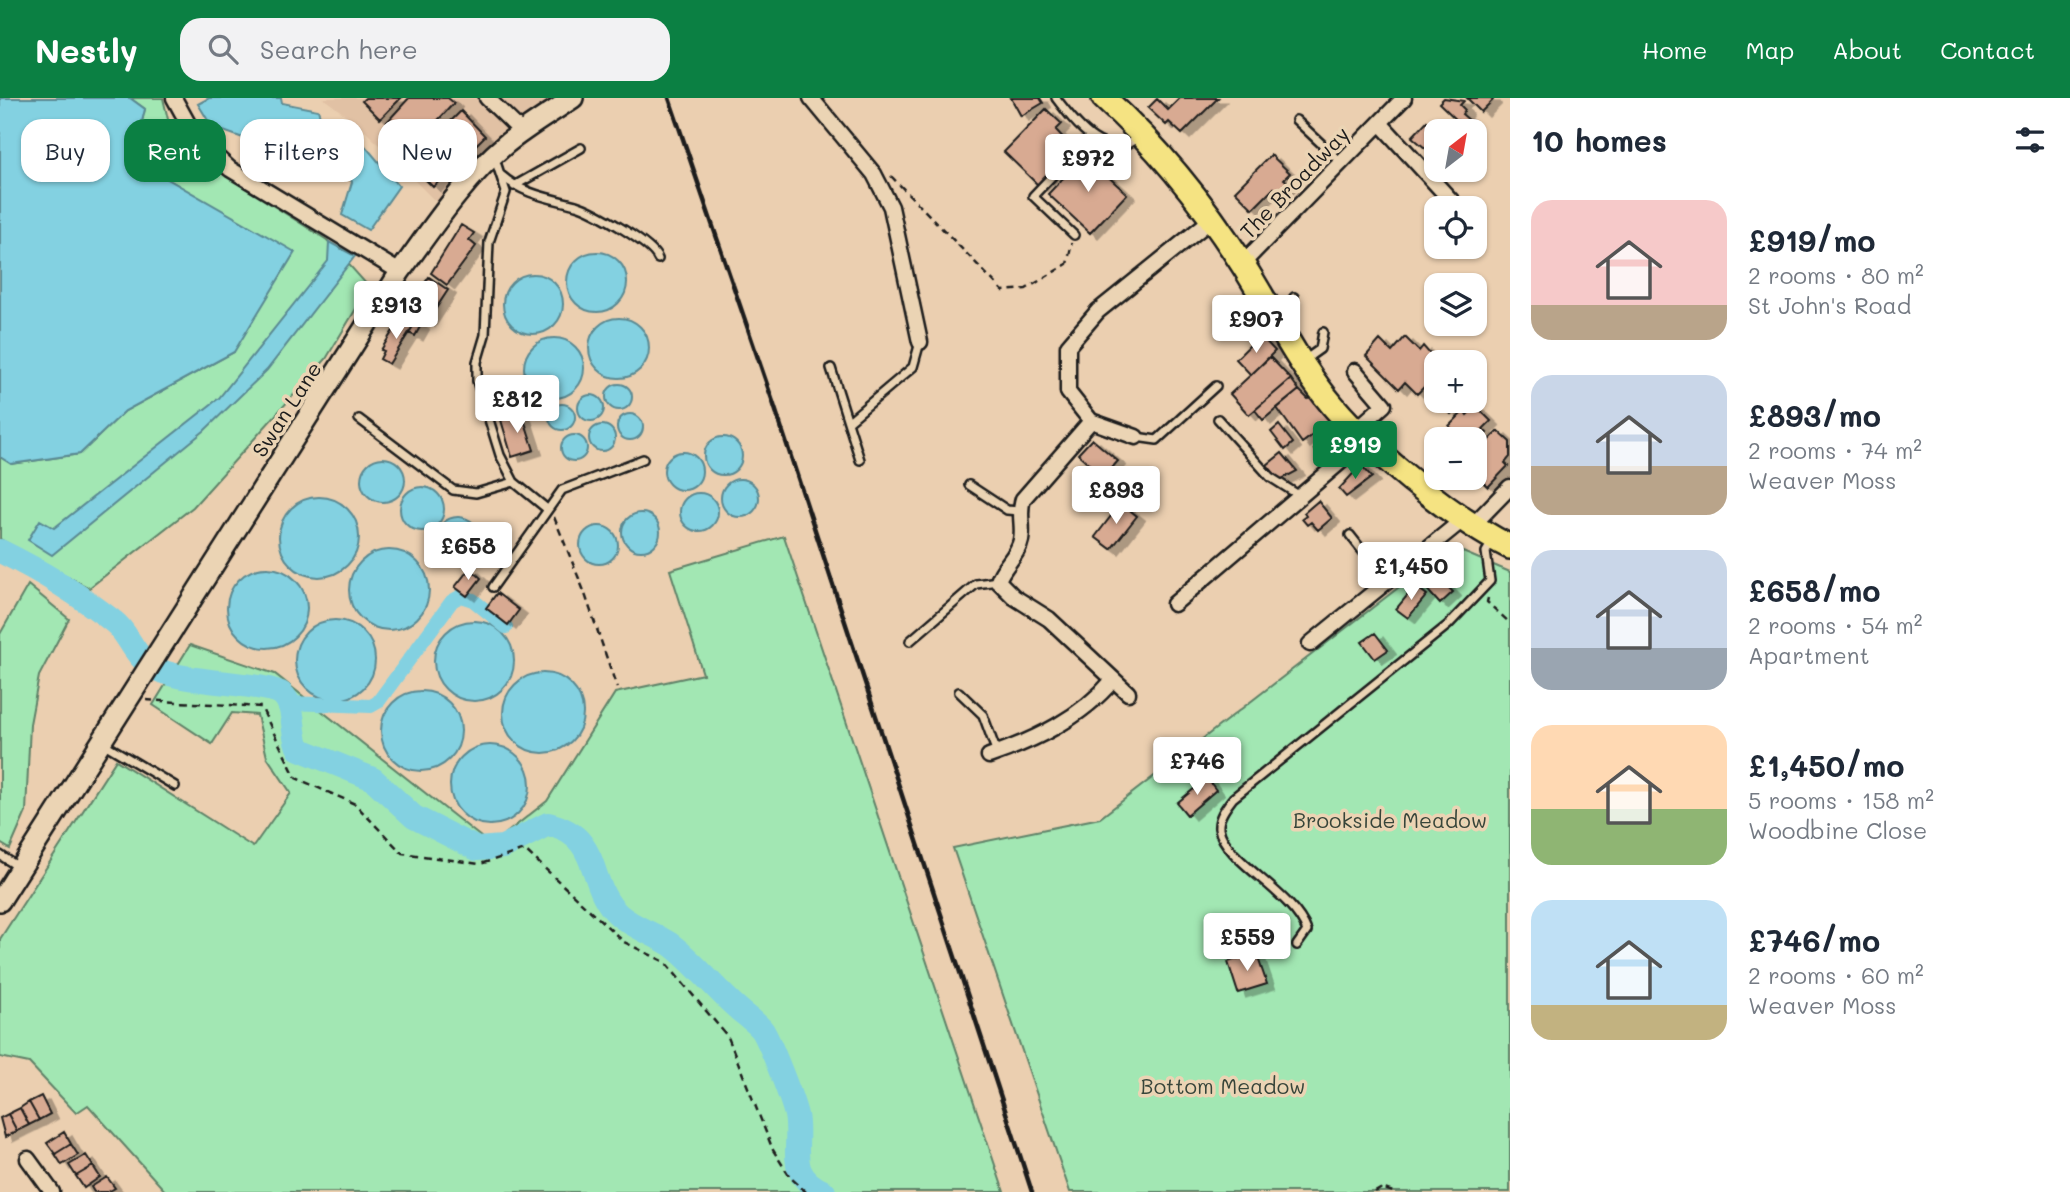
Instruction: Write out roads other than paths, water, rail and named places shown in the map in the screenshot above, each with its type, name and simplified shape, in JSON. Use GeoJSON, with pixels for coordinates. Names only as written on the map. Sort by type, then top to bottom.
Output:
{"type":"FeatureCollection","features":[{"type":"Feature","properties":{"kind":"main road"},"geometry":{"type":"LineString","coordinates":[[1104,98],[1140,135],[1212,219],[1326,397],[1361,435],[1469,522],[1502,543]]}},
{"type":"Feature","properties":{"kind":"street"},"geometry":{"type":"LineString","coordinates":[[174,98],[196,138],[230,169],[400,272]]}},
{"type":"Feature","properties":{"kind":"street"},"geometry":{"type":"LineString","coordinates":[[487,98],[522,132]]}},
{"type":"Feature","properties":{"kind":"street","name":"Swan Lane"},"geometry":{"type":"LineString","coordinates":[[0,901],[400,272],[449,206],[497,165],[522,132],[573,98]]}},
{"type":"Feature","properties":{"kind":"street"},"geometry":{"type":"LineString","coordinates":[[811,98],[874,174],[891,207],[920,342]]}},
{"type":"Feature","properties":{"kind":"street","name":"The Broadway"},"geometry":{"type":"LineString","coordinates":[[1242,264],[1404,98]]}},
{"type":"Feature","properties":{"kind":"street"},"geometry":{"type":"LineString","coordinates":[[1380,123],[1447,196]]}},
{"type":"Feature","properties":{"kind":"street"},"geometry":{"type":"LineString","coordinates":[[1136,437],[1091,421],[1068,392],[1068,346],[1098,311],[1212,219]]}},
{"type":"Feature","properties":{"kind":"street"},"geometry":{"type":"LineString","coordinates":[[1174,604],[1301,496],[1361,435],[1384,405],[1355,371]]}},
{"type":"Feature","properties":{"kind":"street"},"geometry":{"type":"LineString","coordinates":[[1091,421],[1023,499],[1019,512],[1021,540],[998,581],[1014,597],[1049,619],[1128,693]]}},
{"type":"Feature","properties":{"kind":"street"},"geometry":{"type":"LineString","coordinates":[[1310,644],[1469,522],[1510,487]]}},
{"type":"Feature","properties":{"kind":"street"},"geometry":{"type":"LineString","coordinates":[[993,755],[1026,744],[1063,722],[1097,698],[1113,680]]}},
{"type":"Feature","properties":{"kind":"street"},"geometry":{"type":"LineString","coordinates":[[28,1159],[52,1192]]}},
{"type":"Feature","properties":{"kind":"lane"},"geometry":{"type":"LineString","coordinates":[[1056,98],[1090,136],[1104,145],[1117,148],[1132,143],[1140,135]]}},
{"type":"Feature","properties":{"kind":"lane"},"geometry":{"type":"LineString","coordinates":[[1296,120],[1341,163]]}},
{"type":"Feature","properties":{"kind":"lane"},"geometry":{"type":"LineString","coordinates":[[1074,235],[1033,196],[1090,136]]}},
{"type":"Feature","properties":{"kind":"lane"},"geometry":{"type":"LineString","coordinates":[[513,186],[581,148]]}},
{"type":"Feature","properties":{"kind":"lane"},"geometry":{"type":"LineString","coordinates":[[497,165],[513,186],[579,206],[628,233],[656,252],[658,258]]}},
{"type":"Feature","properties":{"kind":"lane"},"geometry":{"type":"LineString","coordinates":[[497,165],[506,192],[489,242],[485,335],[477,362],[477,381],[500,455],[514,482],[547,509]]}},
{"type":"Feature","properties":{"kind":"lane"},"geometry":{"type":"LineString","coordinates":[[1273,315],[1291,306],[1294,297]]}},
{"type":"Feature","properties":{"kind":"lane"},"geometry":{"type":"LineString","coordinates":[[1302,362],[1320,349],[1323,332]]}},
{"type":"Feature","properties":{"kind":"lane"},"geometry":{"type":"LineString","coordinates":[[849,421],[913,367],[920,342]]}},
{"type":"Feature","properties":{"kind":"lane"},"geometry":{"type":"LineString","coordinates":[[831,368],[860,460]]}},
{"type":"Feature","properties":{"kind":"lane"},"geometry":{"type":"LineString","coordinates":[[1136,437],[1157,440],[1216,386]]}},
{"type":"Feature","properties":{"kind":"lane"},"geometry":{"type":"LineString","coordinates":[[359,419],[453,490],[476,493],[514,482]]}},
{"type":"Feature","properties":{"kind":"lane"},"geometry":{"type":"LineString","coordinates":[[1218,419],[1269,477],[1301,496]]}},
{"type":"Feature","properties":{"kind":"lane"},"geometry":{"type":"LineString","coordinates":[[493,587],[562,490],[643,459]]}},
{"type":"Feature","properties":{"kind":"lane"},"geometry":{"type":"LineString","coordinates":[[969,485],[1007,510],[1019,512]]}},
{"type":"Feature","properties":{"kind":"lane"},"geometry":{"type":"LineString","coordinates":[[1350,535],[1388,582]]}},
{"type":"Feature","properties":{"kind":"lane"},"geometry":{"type":"LineString","coordinates":[[1297,945],[1307,931],[1301,914],[1227,845],[1219,828],[1220,817],[1233,798],[1448,625],[1490,581],[1486,552],[1502,543]]}},
{"type":"Feature","properties":{"kind":"lane"},"geometry":{"type":"LineString","coordinates":[[910,641],[976,584],[998,581]]}},
{"type":"Feature","properties":{"kind":"lane"},"geometry":{"type":"LineString","coordinates":[[959,692],[984,715],[993,755]]}},
{"type":"Feature","properties":{"kind":"lane"},"geometry":{"type":"LineString","coordinates":[[101,741],[175,786]]}},
{"type":"Feature","properties":{"kind":"lane"},"geometry":{"type":"LineString","coordinates":[[0,855],[21,869]]}},
{"type":"Feature","properties":{"kind":"water"},"geometry":{"type":"Polygon","coordinates":[[[0,98],[130,98],[145,109],[143,119],[124,119],[124,182],[173,182],[295,252],[234,352],[125,411],[80,454],[11,464],[0,457],[0,98]]]}},
{"type":"Feature","properties":{"kind":"water"},"geometry":{"type":"Polygon","coordinates":[[[209,98],[281,98],[282,103],[318,110],[321,119],[240,119],[240,137],[226,132],[226,119],[207,119],[198,104],[209,98]]]}},
{"type":"Feature","properties":{"kind":"water"},"geometry":{"type":"Polygon","coordinates":[[[364,145],[378,161],[378,182],[396,182],[399,186],[368,230],[342,215],[352,182],[364,182],[364,145]]]}},
{"type":"Feature","properties":{"kind":"water"},"geometry":{"type":"Polygon","coordinates":[[[329,242],[355,256],[267,370],[204,431],[52,555],[28,540],[40,520],[54,528],[219,398],[328,261],[329,242]]]}},
{"type":"Feature","properties":{"kind":"water"},"geometry":{"type":"Polygon","coordinates":[[[597,252],[614,257],[622,265],[627,282],[622,299],[614,307],[597,312],[580,307],[572,299],[567,282],[572,265],[580,257],[597,252]]]}},
{"type":"Feature","properties":{"kind":"water"},"geometry":{"type":"Polygon","coordinates":[[[533,274],[550,279],[558,287],[563,304],[558,321],[550,329],[533,334],[516,329],[508,321],[503,304],[508,287],[516,279],[533,274]]]}},
{"type":"Feature","properties":{"kind":"water"},"geometry":{"type":"Polygon","coordinates":[[[619,318],[636,323],[644,331],[649,348],[644,365],[636,373],[619,378],[602,373],[594,365],[589,348],[594,331],[602,323],[619,318]]]}},
{"type":"Feature","properties":{"kind":"water"},"geometry":{"type":"Polygon","coordinates":[[[554,338],[571,343],[579,351],[584,368],[579,385],[571,393],[554,398],[537,393],[529,385],[524,368],[529,351],[537,343],[554,338]]]}},
{"type":"Feature","properties":{"kind":"water"},"geometry":{"type":"Polygon","coordinates":[[[619,384],[628,388],[632,397],[628,406],[619,410],[610,406],[606,397],[610,388],[619,384]]]}},
{"type":"Feature","properties":{"kind":"water"},"geometry":{"type":"Polygon","coordinates":[[[591,395],[600,399],[604,408],[600,417],[591,421],[582,417],[578,408],[582,399],[591,395]]]}},
{"type":"Feature","properties":{"kind":"water"},"geometry":{"type":"Polygon","coordinates":[[[562,404],[571,408],[575,417],[571,426],[562,430],[553,426],[549,417],[553,408],[562,404]]]}},
{"type":"Feature","properties":{"kind":"water"},"geometry":{"type":"Polygon","coordinates":[[[630,414],[639,418],[643,427],[639,436],[630,440],[621,436],[617,427],[621,418],[630,414]]]}},
{"type":"Feature","properties":{"kind":"water"},"geometry":{"type":"Polygon","coordinates":[[[602,425],[611,429],[615,438],[611,447],[602,451],[593,447],[589,438],[593,429],[602,425]]]}},
{"type":"Feature","properties":{"kind":"water"},"geometry":{"type":"Polygon","coordinates":[[[574,435],[583,439],[587,448],[583,457],[574,461],[565,457],[561,448],[565,439],[574,435]]]}},
{"type":"Feature","properties":{"kind":"water"},"geometry":{"type":"Polygon","coordinates":[[[723,437],[736,443],[742,456],[736,469],[723,475],[710,469],[704,456],[710,443],[723,437]]]}},
{"type":"Feature","properties":{"kind":"water"},"geometry":{"type":"Polygon","coordinates":[[[683,452],[696,458],[702,471],[696,484],[683,490],[670,484],[664,471],[670,458],[683,452]]]}},
{"type":"Feature","properties":{"kind":"water"},"geometry":{"type":"Polygon","coordinates":[[[383,458],[398,465],[405,480],[398,495],[383,502],[368,495],[361,480],[368,465],[383,458]]]}},
{"type":"Feature","properties":{"kind":"water"},"geometry":{"type":"Polygon","coordinates":[[[740,479],[753,485],[759,498],[753,511],[740,517],[727,511],[721,498],[727,485],[740,479]]]}},
{"type":"Feature","properties":{"kind":"water"},"geometry":{"type":"Polygon","coordinates":[[[422,487],[437,494],[444,509],[437,524],[422,531],[407,524],[400,509],[407,494],[422,487]]]}},
{"type":"Feature","properties":{"kind":"water"},"geometry":{"type":"Polygon","coordinates":[[[699,493],[712,499],[718,512],[712,525],[699,531],[686,525],[680,512],[686,499],[699,493]]]}},
{"type":"Feature","properties":{"kind":"water"},"geometry":{"type":"Polygon","coordinates":[[[319,497],[334,500],[347,509],[356,522],[359,537],[356,552],[347,565],[334,574],[319,577],[304,574],[291,565],[282,552],[279,537],[282,522],[291,509],[304,500],[319,497]]]}},
{"type":"Feature","properties":{"kind":"water"},"geometry":{"type":"Polygon","coordinates":[[[641,513],[654,519],[660,532],[654,545],[641,551],[628,545],[622,532],[628,519],[641,513]]]}},
{"type":"Feature","properties":{"kind":"water"},"geometry":{"type":"Polygon","coordinates":[[[458,517],[473,524],[480,539],[473,554],[458,561],[443,554],[436,539],[443,524],[458,517]]]}},
{"type":"Feature","properties":{"kind":"water"},"geometry":{"type":"Polygon","coordinates":[[[599,526],[612,532],[618,545],[612,558],[599,564],[586,558],[580,545],[586,532],[599,526]]]}},
{"type":"Feature","properties":{"kind":"water"},"geometry":{"type":"Polygon","coordinates":[[[389,550],[404,553],[417,562],[426,575],[429,590],[426,605],[417,618],[404,627],[389,630],[374,627],[361,618],[352,605],[349,590],[352,575],[361,562],[374,553],[389,550]]]}},
{"type":"Feature","properties":{"kind":"water"},"geometry":{"type":"Polygon","coordinates":[[[267,568],[282,571],[295,580],[304,593],[307,608],[304,623],[295,636],[282,645],[267,648],[252,645],[239,636],[230,623],[227,608],[230,593],[239,580],[252,571],[267,568]]]}},
{"type":"Feature","properties":{"kind":"water"},"geometry":{"type":"Polygon","coordinates":[[[335,620],[350,623],[363,632],[372,645],[375,660],[372,675],[363,688],[350,697],[335,700],[320,697],[307,688],[298,675],[295,660],[298,645],[307,632],[320,623],[335,620]]]}},
{"type":"Feature","properties":{"kind":"water"},"geometry":{"type":"Polygon","coordinates":[[[474,621],[489,624],[502,633],[511,646],[514,661],[511,676],[502,689],[489,698],[474,701],[459,698],[446,689],[437,676],[434,661],[437,646],[446,633],[459,624],[474,621]]]}},
{"type":"Feature","properties":{"kind":"water"},"geometry":{"type":"Polygon","coordinates":[[[543,673],[558,676],[571,685],[580,698],[583,713],[580,728],[571,741],[558,750],[543,753],[528,750],[515,741],[506,728],[503,713],[506,698],[515,685],[528,676],[543,673]]]}},
{"type":"Feature","properties":{"kind":"water"},"geometry":{"type":"Polygon","coordinates":[[[421,691],[436,694],[449,703],[458,716],[461,731],[458,746],[449,759],[436,768],[421,771],[406,768],[393,759],[384,746],[381,731],[384,716],[393,703],[406,694],[421,691]]]}},
{"type":"Feature","properties":{"kind":"water"},"geometry":{"type":"Polygon","coordinates":[[[490,745],[505,748],[518,757],[527,770],[530,785],[527,800],[518,813],[505,822],[490,825],[475,822],[462,813],[453,800],[450,785],[453,770],[462,757],[475,748],[490,745]]]}},
{"type":"Feature","properties":{"kind":"waterway"},"geometry":{"type":"LineString","coordinates":[[0,551],[59,584],[101,612],[120,627],[144,661],[161,671],[189,678],[261,687],[282,694],[290,706],[299,749],[373,779],[414,817],[477,849],[503,847],[548,824],[566,830],[578,839],[592,863],[608,903],[619,915],[679,951],[763,1031],[796,1115],[799,1168],[812,1185],[824,1192]]}},
{"type":"Feature","properties":{"kind":"waterway"},"geometry":{"type":"LineString","coordinates":[[289,703],[371,706],[378,702],[452,601],[461,596],[473,600],[506,627]]}},
{"type":"Feature","properties":{"kind":"railway"},"geometry":{"type":"LineString","coordinates":[[669,98],[773,402],[1032,1192]]}},
{"type":"Feature","properties":{"kind":"park label","name":"Brookside Meadow"},"geometry":{"type":"Point","coordinates":[1390,819]}},
{"type":"Feature","properties":{"kind":"park label","name":"Bottom Meadow"},"geometry":{"type":"Point","coordinates":[1223,1085]}}]}
